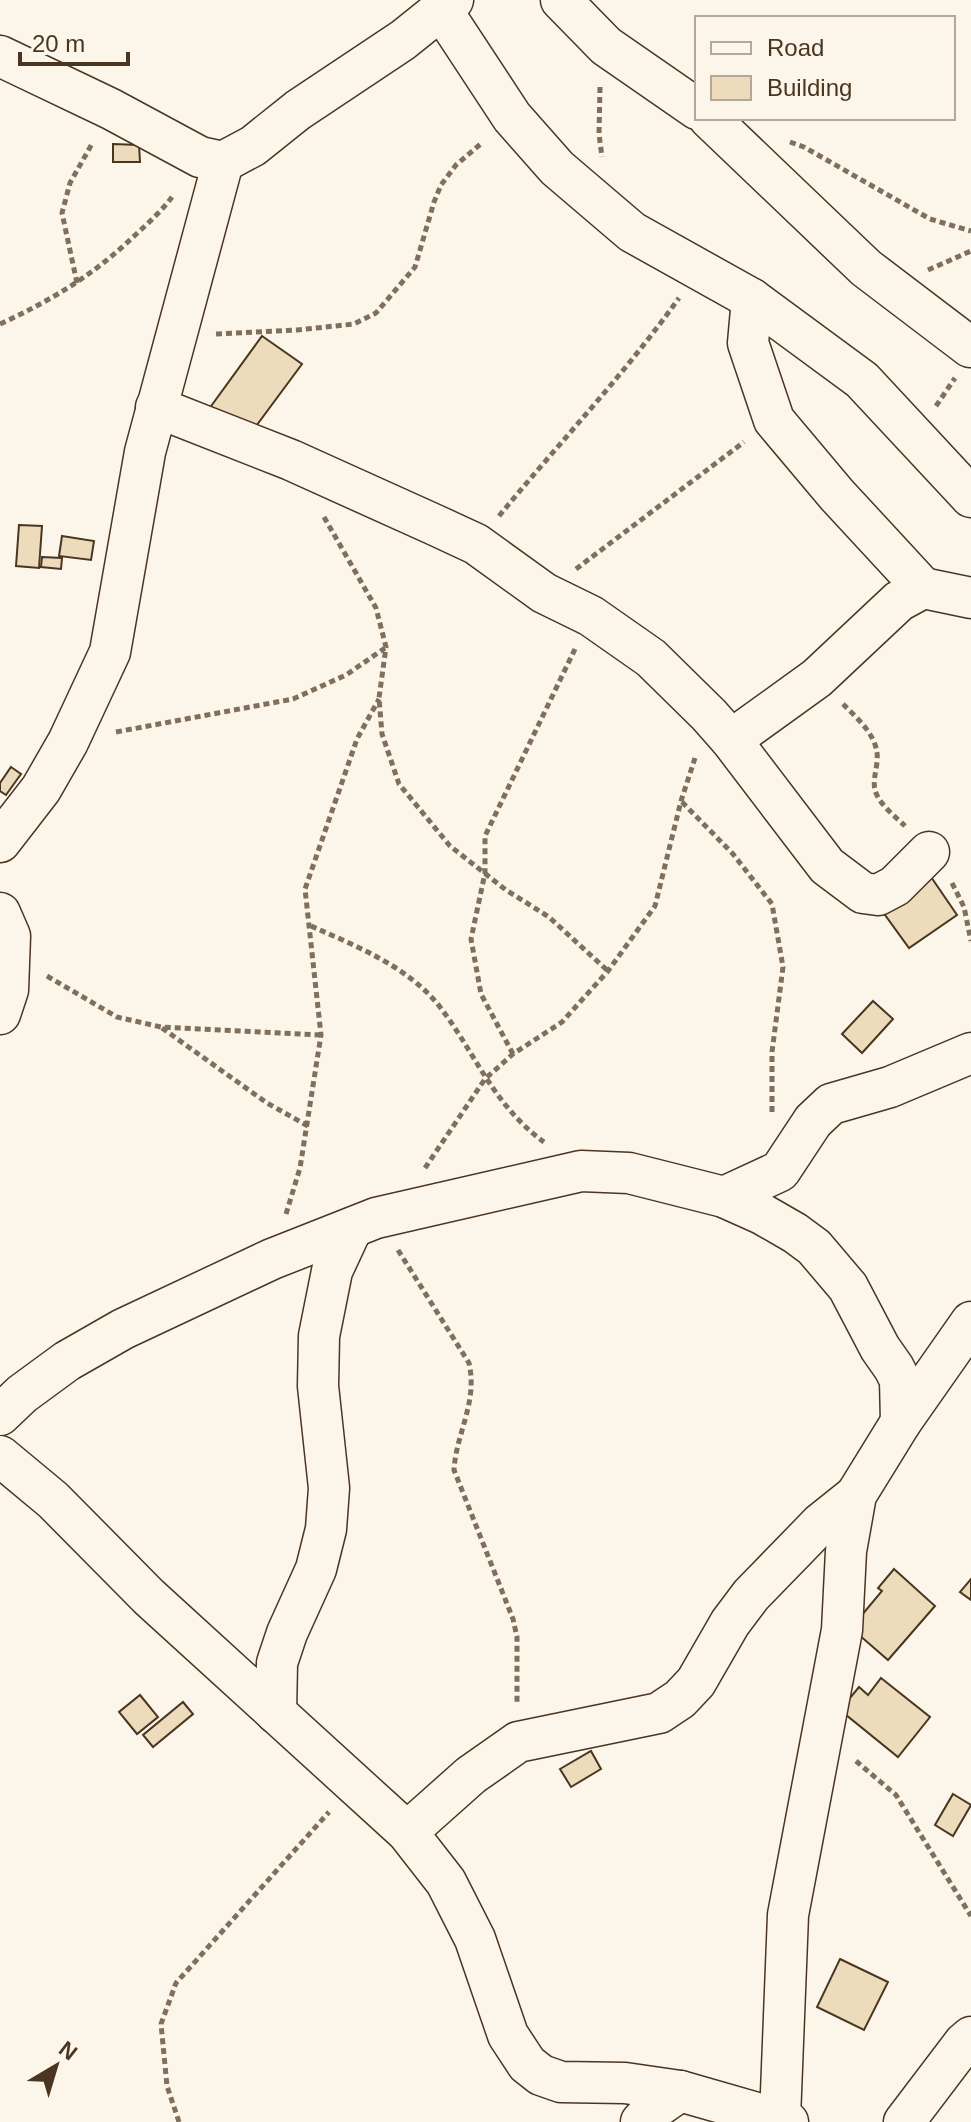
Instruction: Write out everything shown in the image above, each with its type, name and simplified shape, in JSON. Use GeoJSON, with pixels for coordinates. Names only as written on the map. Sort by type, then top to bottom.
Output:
{"type":"FeatureCollection","features":[{"type":"Feature","properties":{"kind":"street"},"geometry":{"type":"LineString","coordinates":[[561,0],[606,46],[695,108]]}},
{"type":"Feature","properties":{"kind":"street"},"geometry":{"type":"LineString","coordinates":[[0,56],[212,160],[253,146],[298,110],[403,40],[447,5],[512,117],[557,168],[609,215],[662,251],[700,268],[752,299],[862,380],[971,497]]}},
{"type":"Feature","properties":{"kind":"street"},"geometry":{"type":"LineString","coordinates":[[711,120],[866,268],[970,347]]}},
{"type":"Feature","properties":{"kind":"street"},"geometry":{"type":"LineString","coordinates":[[0,842],[41,789],[68,742],[110,652],[145,452],[175,337],[212,160]]}},
{"type":"Feature","properties":{"kind":"street"},"geometry":{"type":"LineString","coordinates":[[752,299],[748,343],[774,420],[837,495],[923,588],[971,598]]}},
{"type":"Feature","properties":{"kind":"street"},"geometry":{"type":"LineString","coordinates":[[156,407],[291,460],[476,544],[544,593],[591,616],[651,658],[720,727],[819,857],[863,893],[878,895],[895,886],[929,852]]}},
{"type":"Feature","properties":{"kind":"street"},"geometry":{"type":"LineString","coordinates":[[720,727],[817,678],[899,601],[923,588]]}},
{"type":"Feature","properties":{"kind":"street"},"geometry":{"type":"LineString","coordinates":[[0,1014],[8,990],[5,924]]}},
{"type":"Feature","properties":{"kind":"street"},"geometry":{"type":"LineString","coordinates":[[724,1197],[780,1171],[813,1121],[831,1104],[890,1087],[971,1053]]}},
{"type":"Feature","properties":{"kind":"street"},"geometry":{"type":"LineString","coordinates":[[0,1415],[22,1394],[67,1361],[123,1329],[272,1259],[374,1220],[581,1171],[629,1173],[724,1197],[795,1233],[831,1266],[848,1287],[900,1380],[901,1422]]}},
{"type":"Feature","properties":{"kind":"street"},"geometry":{"type":"LineString","coordinates":[[276,1713],[277,1663],[316,1569],[326,1529],[329,1488],[318,1386],[319,1336],[332,1271],[374,1220]]}},
{"type":"Feature","properties":{"kind":"street"},"geometry":{"type":"LineString","coordinates":[[407,1832],[471,1775],[518,1742],[659,1713],[680,1699],[696,1682],[730,1623],[751,1595],[821,1523],[856,1495],[901,1422],[971,1322]]}},
{"type":"Feature","properties":{"kind":"street"},"geometry":{"type":"LineString","coordinates":[[0,1456],[53,1500],[149,1597],[407,1832],[452,1893],[475,1939],[508,2035],[527,2064],[541,2075],[561,2082],[625,2083],[680,2091],[784,2120],[788,1915],[842,1630],[846,1551],[856,1495]]}},
{"type":"Feature","properties":{"kind":"street"},"geometry":{"type":"LineString","coordinates":[[904,2122],[971,2037]]}},
{"type":"Feature","properties":{"kind":"street"},"geometry":{"type":"LineString","coordinates":[[641,2122],[680,2091]]}},
{"type":"Feature","properties":{"kind":"path"},"geometry":{"type":"LineString","coordinates":[[606,46],[599,97],[599,134],[609,215]]}},
{"type":"Feature","properties":{"kind":"path"},"geometry":{"type":"LineString","coordinates":[[78,284],[62,213],[64,198],[111,109]]}},
{"type":"Feature","properties":{"kind":"path"},"geometry":{"type":"LineString","coordinates":[[175,337],[354,324],[376,313],[415,267],[441,185],[456,165],[512,117]]}},
{"type":"Feature","properties":{"kind":"path"},"geometry":{"type":"LineString","coordinates":[[778,137],[804,147],[930,219],[971,231]]}},
{"type":"Feature","properties":{"kind":"path"},"geometry":{"type":"LineString","coordinates":[[0,324],[40,306],[102,266],[212,160]]}},
{"type":"Feature","properties":{"kind":"path"},"geometry":{"type":"LineString","coordinates":[[476,544],[559,442],[639,354],[700,268]]}},
{"type":"Feature","properties":{"kind":"path"},"geometry":{"type":"LineString","coordinates":[[914,435],[947,394],[970,347]]}},
{"type":"Feature","properties":{"kind":"path"},"geometry":{"type":"LineString","coordinates":[[544,593],[774,420]]}},
{"type":"Feature","properties":{"kind":"path"},"geometry":{"type":"LineString","coordinates":[[320,511],[376,608],[386,647],[379,698],[382,734],[399,784],[450,846],[549,917],[608,971]]}},
{"type":"Feature","properties":{"kind":"path"},"geometry":{"type":"LineString","coordinates":[[513,1054],[481,994],[471,939],[485,873],[485,836],[528,741],[591,616]]}},
{"type":"Feature","properties":{"kind":"path"},"geometry":{"type":"LineString","coordinates":[[68,742],[293,699],[346,675],[386,647]]}},
{"type":"Feature","properties":{"kind":"path"},"geometry":{"type":"LineString","coordinates":[[817,678],[872,736],[878,758],[873,780],[876,793],[954,885],[964,907],[971,941]]}},
{"type":"Feature","properties":{"kind":"path"},"geometry":{"type":"LineString","coordinates":[[272,1259],[300,1168],[321,1035],[305,889],[357,739],[379,698]]}},
{"type":"Feature","properties":{"kind":"path"},"geometry":{"type":"LineString","coordinates":[[518,1742],[517,1637],[513,1619],[454,1470],[471,1398],[469,1363],[414,1273],[374,1220],[485,1079],[513,1054],[562,1022],[608,971],[655,906],[681,801],[720,727]]}},
{"type":"Feature","properties":{"kind":"path"},"geometry":{"type":"LineString","coordinates":[[681,801],[733,854],[772,904],[783,967],[772,1052],[772,1116]]}},
{"type":"Feature","properties":{"kind":"path"},"geometry":{"type":"LineString","coordinates":[[5,924],[29,965],[117,1017],[161,1027],[321,1035]]}},
{"type":"Feature","properties":{"kind":"path"},"geometry":{"type":"LineString","coordinates":[[310,925],[360,948],[412,979],[439,1006],[485,1079],[525,1128],[581,1171]]}},
{"type":"Feature","properties":{"kind":"path"},"geometry":{"type":"LineString","coordinates":[[161,1027],[267,1103],[308,1126]]}},
{"type":"Feature","properties":{"kind":"path"},"geometry":{"type":"LineString","coordinates":[[821,1734],[879,1778],[896,1795],[971,1916]]}},
{"type":"Feature","properties":{"kind":"path"},"geometry":{"type":"LineString","coordinates":[[179,2122],[167,2086],[161,2024],[176,1983],[354,1784]]}},
{"type":"Feature","properties":{"kind":"building"},"geometry":{"type":"Polygon","coordinates":[[[113,144],[139,145],[140,162],[113,162],[113,144]]]}},
{"type":"Feature","properties":{"kind":"building"},"geometry":{"type":"Polygon","coordinates":[[[262,336],[302,364],[248,437],[209,409],[262,336]]]}},
{"type":"Feature","properties":{"kind":"building"},"geometry":{"type":"Polygon","coordinates":[[[19,525],[42,526],[39,568],[16,566],[19,525]]]}},
{"type":"Feature","properties":{"kind":"building"},"geometry":{"type":"Polygon","coordinates":[[[62,536],[94,541],[91,560],[59,556],[62,536]]]}},
{"type":"Feature","properties":{"kind":"building"},"geometry":{"type":"Polygon","coordinates":[[[42,557],[62,558],[61,569],[41,567],[42,557]]]}},
{"type":"Feature","properties":{"kind":"building"},"geometry":{"type":"Polygon","coordinates":[[[11,767],[21,774],[6,795],[0,791],[0,783],[11,767]]]}},
{"type":"Feature","properties":{"kind":"building"},"geometry":{"type":"Polygon","coordinates":[[[929,874],[957,915],[909,948],[880,908],[929,874]]]}},
{"type":"Feature","properties":{"kind":"building"},"geometry":{"type":"Polygon","coordinates":[[[873,1001],[893,1019],[862,1053],[842,1034],[873,1001]]]}},
{"type":"Feature","properties":{"kind":"building"},"geometry":{"type":"Polygon","coordinates":[[[894,1569],[935,1606],[888,1660],[851,1628],[882,1591],[878,1588],[894,1569]]]}},
{"type":"Feature","properties":{"kind":"building"},"geometry":{"type":"Polygon","coordinates":[[[971,1579],[971,1600],[960,1592],[971,1579]]]}},
{"type":"Feature","properties":{"kind":"building"},"geometry":{"type":"Polygon","coordinates":[[[881,1678],[930,1717],[898,1757],[840,1710],[859,1687],[868,1695],[881,1678]]]}},
{"type":"Feature","properties":{"kind":"building"},"geometry":{"type":"Polygon","coordinates":[[[140,1695],[158,1717],[137,1734],[119,1712],[140,1695]]]}},
{"type":"Feature","properties":{"kind":"building"},"geometry":{"type":"Polygon","coordinates":[[[183,1702],[193,1714],[153,1747],[143,1735],[183,1702]]]}},
{"type":"Feature","properties":{"kind":"building"},"geometry":{"type":"Polygon","coordinates":[[[591,1751],[601,1769],[571,1787],[560,1769],[591,1751]]]}},
{"type":"Feature","properties":{"kind":"building"},"geometry":{"type":"Polygon","coordinates":[[[953,1794],[971,1805],[953,1836],[935,1825],[953,1794]]]}},
{"type":"Feature","properties":{"kind":"building"},"geometry":{"type":"Polygon","coordinates":[[[840,1959],[888,1982],[864,2030],[817,2007],[840,1959]]]}}]}
